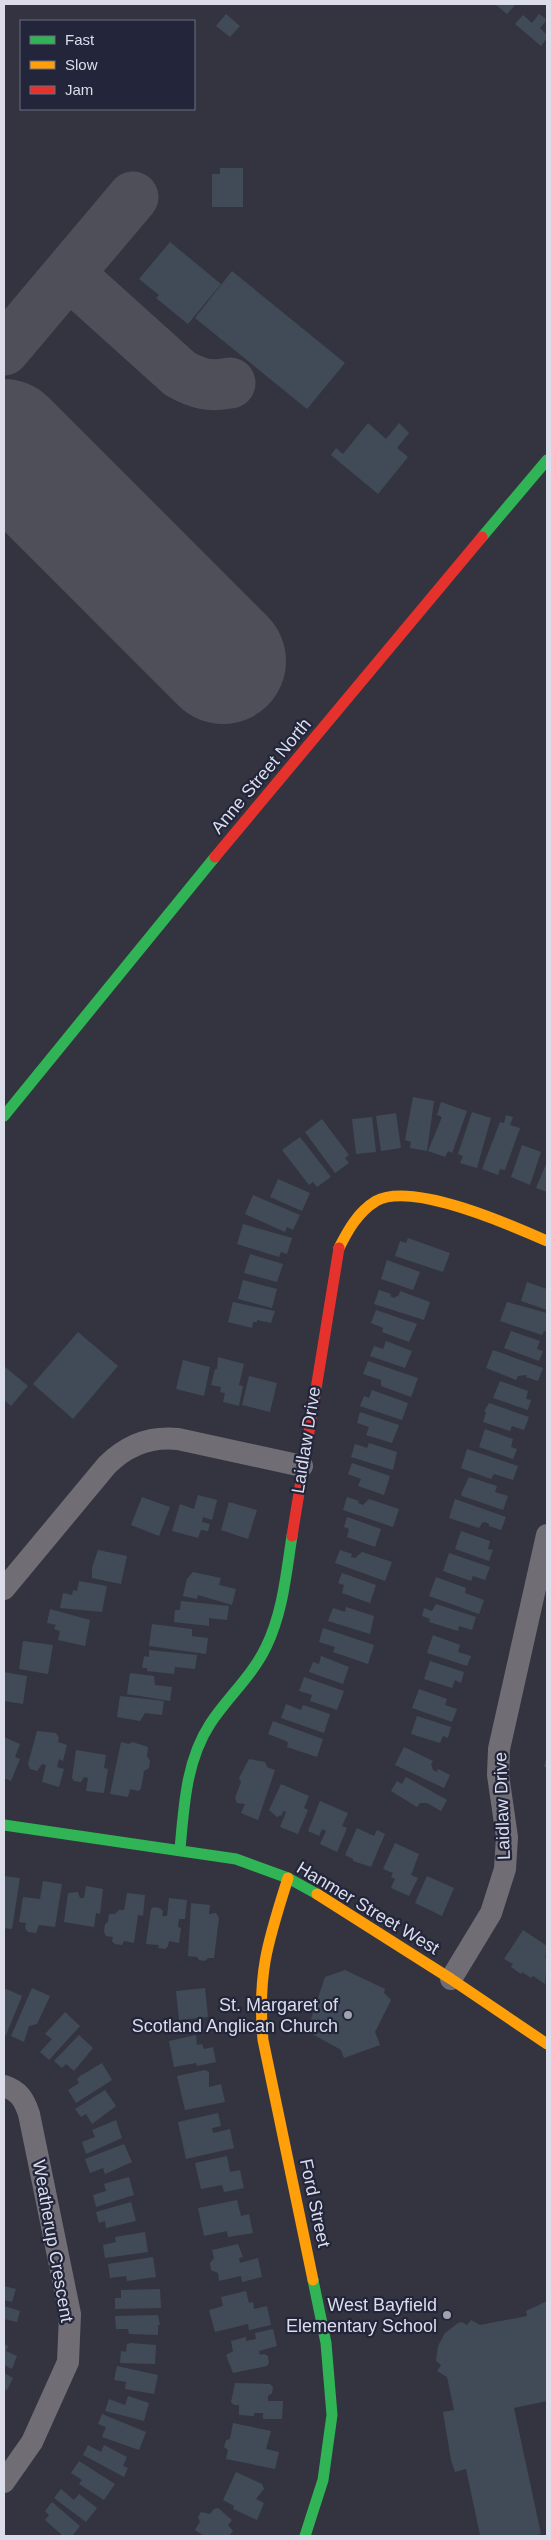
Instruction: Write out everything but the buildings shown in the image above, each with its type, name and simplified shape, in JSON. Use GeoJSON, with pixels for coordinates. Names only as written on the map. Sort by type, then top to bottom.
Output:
{"type":"FeatureCollection","features":[{"type":"Feature","properties":{"kind":"street","name":"Anne Street North"},"geometry":{"type":"LineString","coordinates":[[4,1116],[169,912],[547,460]]}},
{"type":"Feature","properties":{"kind":"street","name":"Laidlaw Drive"},"geometry":{"type":"LineString","coordinates":[[180,1849],[191,1767],[200,1743],[210,1725],[256,1665],[269,1642],[280,1611],[338,1249],[356,1216],[378,1200],[387,1197],[421,1196],[547,1241]]}},
{"type":"Feature","properties":{"kind":"street"},"geometry":{"type":"LineString","coordinates":[[4,1589],[106,1465],[115,1456],[139,1442],[163,1437],[178,1439],[302,1466]]}},
{"type":"Feature","properties":{"kind":"street","name":"Laidlaw Drive"},"geometry":{"type":"LineString","coordinates":[[451,1979],[490,1912],[504,1869],[507,1837],[498,1775],[498,1749],[547,1535]]}},
{"type":"Feature","properties":{"kind":"street","name":"Hanmer Street West"},"geometry":{"type":"LineString","coordinates":[[4,1825],[180,1849],[236,1860],[288,1878],[321,1896],[451,1979],[547,2044]]}},
{"type":"Feature","properties":{"kind":"street","name":"Ford Street"},"geometry":{"type":"LineString","coordinates":[[288,1878],[266,1948],[261,1984],[260,2014],[263,2040],[326,2343],[332,2415],[323,2480],[305,2536]]}},
{"type":"Feature","properties":{"kind":"street","name":"Weatherup Crescent"},"geometry":{"type":"LineString","coordinates":[[4,2086],[16,2091],[24,2101],[29,2114],[70,2314],[68,2362],[32,2442],[4,2482]]}},
{"type":"Feature","properties":{"kind":"taxiway"},"geometry":{"type":"LineString","coordinates":[[4,350],[133,197]]}},
{"type":"Feature","properties":{"kind":"taxiway"},"geometry":{"type":"LineString","coordinates":[[69,274],[180,374],[204,384],[230,383]]}},
{"type":"Feature","properties":{"kind":"runway"},"geometry":{"type":"LineString","coordinates":[[4,442],[223,661]]}},
{"type":"Feature","properties":{"kind":"traffic: fast"},"geometry":{"type":"LineString","coordinates":[[482,537],[547,460]]}},
{"type":"Feature","properties":{"kind":"traffic: fast"},"geometry":{"type":"LineString","coordinates":[[4,1116],[215,857]]}},
{"type":"Feature","properties":{"kind":"traffic: fast"},"geometry":{"type":"LineString","coordinates":[[180,1849],[188,1784],[196,1753],[210,1724],[254,1668],[272,1634],[286,1579],[292,1536]]}},
{"type":"Feature","properties":{"kind":"traffic: fast"},"geometry":{"type":"LineString","coordinates":[[4,1825],[236,1859],[288,1878],[317,1894]]}},
{"type":"Feature","properties":{"kind":"traffic: fast"},"geometry":{"type":"LineString","coordinates":[[305,2536],[323,2480],[332,2415],[326,2343],[313,2280]]}},
{"type":"Feature","properties":{"kind":"traffic: slow"},"geometry":{"type":"LineString","coordinates":[[339,1248],[350,1228],[364,1210],[376,1201],[392,1196],[413,1197],[462,1208],[487,1216],[547,1241]]}},
{"type":"Feature","properties":{"kind":"traffic: slow"},"geometry":{"type":"LineString","coordinates":[[288,1878],[270,1939],[263,1976],[263,2040],[313,2280]]}},
{"type":"Feature","properties":{"kind":"traffic: slow"},"geometry":{"type":"LineString","coordinates":[[317,1894],[451,1979],[547,2044]]}},
{"type":"Feature","properties":{"kind":"traffic: jam"},"geometry":{"type":"LineString","coordinates":[[215,857],[482,537]]}},
{"type":"Feature","properties":{"kind":"traffic: jam"},"geometry":{"type":"LineString","coordinates":[[292,1536],[339,1248]]}},
{"type":"Feature","properties":{"kind":"place","name":"St. Margaret of Scotland Anglican Church"},"geometry":{"type":"Point","coordinates":[348,2015]}},
{"type":"Feature","properties":{"kind":"place","name":"West Bayfield Elementary School"},"geometry":{"type":"Point","coordinates":[447,2315]}}]}
